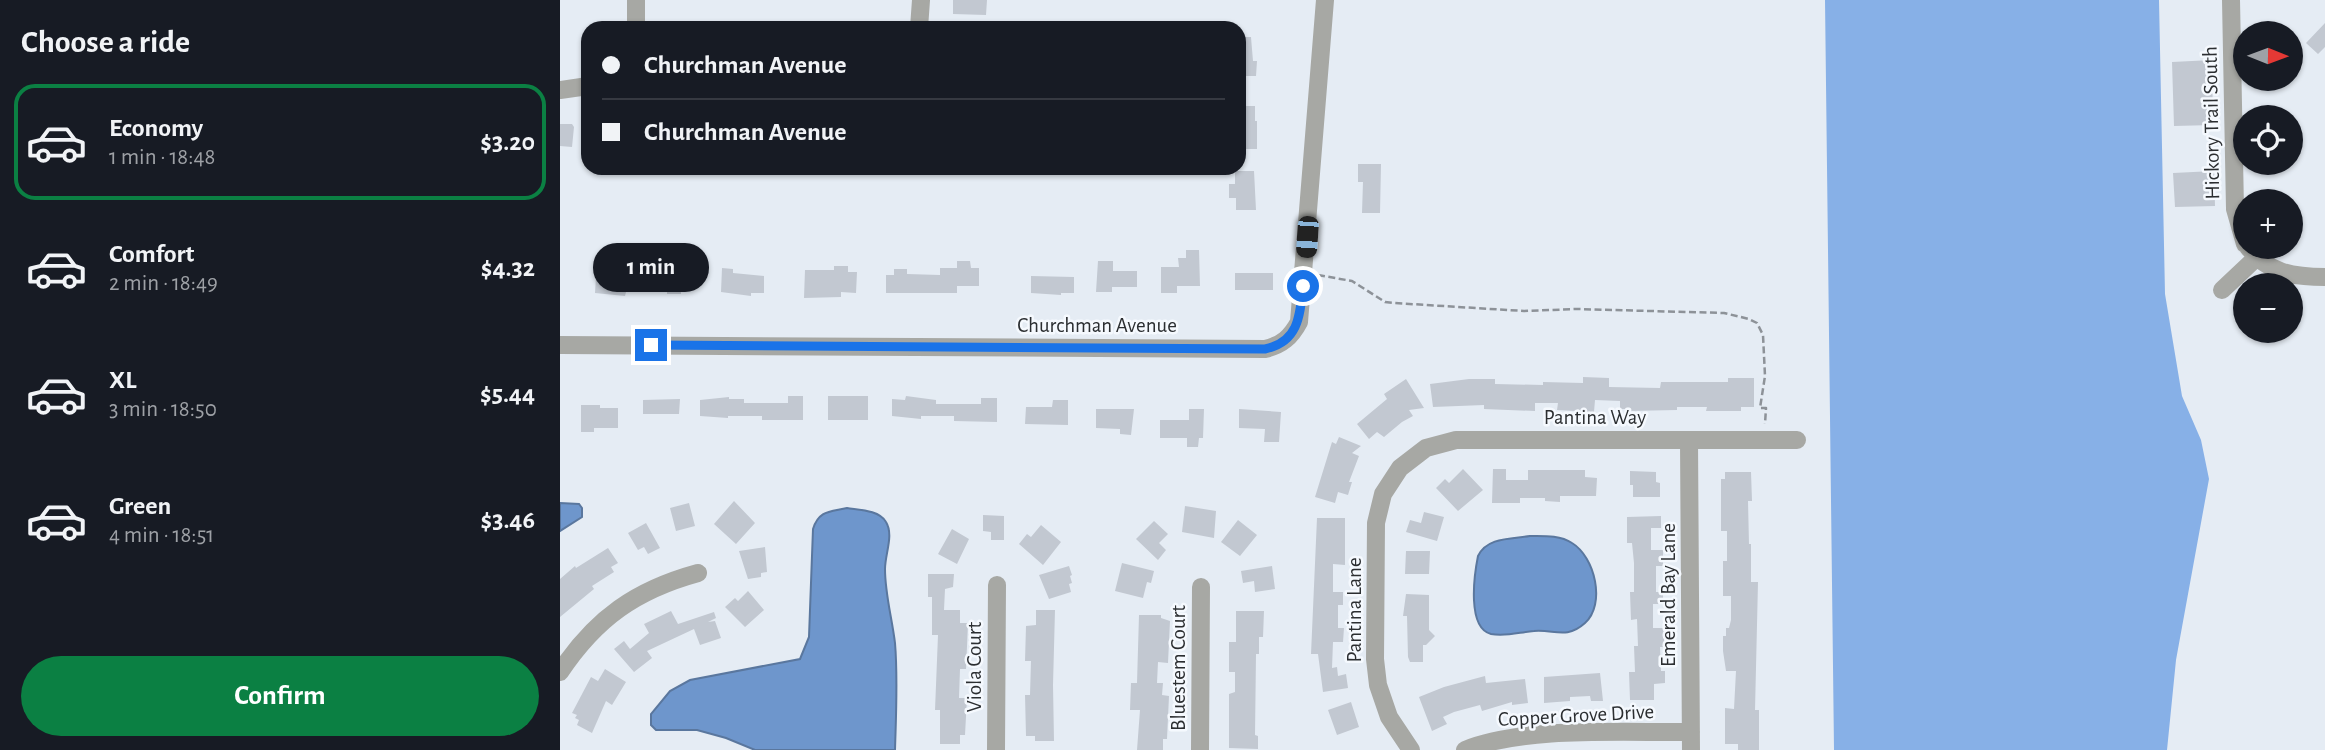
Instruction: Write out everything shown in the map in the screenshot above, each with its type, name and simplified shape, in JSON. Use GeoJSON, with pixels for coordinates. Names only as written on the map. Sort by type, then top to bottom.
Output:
{"type":"FeatureCollection","features":[{"type":"Feature","properties":{"kind":"street"},"geometry":{"type":"LineString","coordinates":[[636,0],[636,21]]}},
{"type":"Feature","properties":{"kind":"street"},"geometry":{"type":"LineString","coordinates":[[920,21],[921,0]]}},
{"type":"Feature","properties":{"kind":"street","name":"Churchman Avenue"},"geometry":{"type":"LineString","coordinates":[[560,345],[1265,349],[1277,345],[1288,338],[1299,323],[1325,0]]}},
{"type":"Feature","properties":{"kind":"street","name":"Hickory Trail South"},"geometry":{"type":"LineString","coordinates":[[2231,0],[2235,189]]}},
{"type":"Feature","properties":{"kind":"street"},"geometry":{"type":"LineString","coordinates":[[560,90],[581,87]]}},
{"type":"Feature","properties":{"kind":"street"},"geometry":{"type":"LineString","coordinates":[[2222,290],[2243,259]]}},
{"type":"Feature","properties":{"kind":"street"},"geometry":{"type":"LineString","coordinates":[[2261,259],[2275,271],[2298,277],[2325,277]]}},
{"type":"Feature","properties":{"kind":"street","name":"Pantina Way"},"geometry":{"type":"LineString","coordinates":[[1400,468],[1426,448],[1457,440],[1797,440]]}},
{"type":"Feature","properties":{"kind":"street","name":"Emerald Bay Lane"},"geometry":{"type":"LineString","coordinates":[[1689,440],[1691,741]]}},
{"type":"Feature","properties":{"kind":"street","name":"Pantina Lane"},"geometry":{"type":"LineString","coordinates":[[1400,468],[1382,494],[1376,523],[1375,659],[1378,685],[1389,716],[1411,750]]}},
{"type":"Feature","properties":{"kind":"street"},"geometry":{"type":"LineString","coordinates":[[560,672],[577,646],[627,602],[668,581],[698,573]]}},
{"type":"Feature","properties":{"kind":"street","name":"Viola Court"},"geometry":{"type":"LineString","coordinates":[[996,750],[997,585]]}},
{"type":"Feature","properties":{"kind":"street","name":"Bluestem Court"},"geometry":{"type":"LineString","coordinates":[[1200,750],[1201,587]]}},
{"type":"Feature","properties":{"kind":"street","name":"Copper Grove Drive"},"geometry":{"type":"LineString","coordinates":[[1465,750],[1482,743],[1548,735],[1691,741]]}},
{"type":"Feature","properties":{"kind":"path"},"geometry":{"type":"LineString","coordinates":[[1304,274],[1352,281],[1385,302],[1394,303],[1524,311],[1576,309],[1724,313],[1749,318],[1757,323],[1763,335],[1765,376],[1760,408],[1766,408],[1764,440]]}},
{"type":"Feature","properties":{"kind":"shaded area"},"geometry":{"type":"Polygon","coordinates":[[[1825,0],[2159,0],[2165,294],[2182,396],[2201,440],[2209,479],[2176,660],[2167,750],[1834,750],[1825,0]]]}},
{"type":"Feature","properties":{"kind":"shaded area"},"geometry":{"type":"Polygon","coordinates":[[[560,503],[579,504],[582,517],[560,531],[560,503]]]}},
{"type":"Feature","properties":{"kind":"shaded area"},"geometry":{"type":"Polygon","coordinates":[[[847,508],[879,515],[888,527],[885,569],[896,656],[895,750],[755,750],[697,730],[656,730],[651,725],[651,714],[670,691],[690,680],[800,659],[809,637],[813,529],[822,515],[847,508]]]}},
{"type":"Feature","properties":{"kind":"shaded area"},"geometry":{"type":"Polygon","coordinates":[[[1530,536],[1552,536],[1572,543],[1587,559],[1592,569],[1596,593],[1591,615],[1585,623],[1572,631],[1491,634],[1483,630],[1475,612],[1474,588],[1478,556],[1493,542],[1530,536]]]}},
{"type":"Feature","properties":{"kind":"building"},"geometry":{"type":"Polygon","coordinates":[[[953,0],[987,0],[986,15],[953,14],[953,0]]]}},
{"type":"Feature","properties":{"kind":"building"},"geometry":{"type":"Polygon","coordinates":[[[2325,23],[2325,47],[2318,54],[2306,43],[2325,23]]]}},
{"type":"Feature","properties":{"kind":"building"},"geometry":{"type":"Polygon","coordinates":[[[1246,37],[1251,37],[1253,61],[1257,61],[1256,76],[1246,76],[1246,37]]]}},
{"type":"Feature","properties":{"kind":"building"},"geometry":{"type":"Polygon","coordinates":[[[2212,60],[2213,125],[2174,126],[2172,62],[2212,60]]]}},
{"type":"Feature","properties":{"kind":"building"},"geometry":{"type":"Polygon","coordinates":[[[1246,106],[1255,106],[1257,149],[1246,149],[1246,106]]]}},
{"type":"Feature","properties":{"kind":"building"},"geometry":{"type":"Polygon","coordinates":[[[560,124],[572,124],[574,127],[572,147],[560,146],[560,124]]]}},
{"type":"Feature","properties":{"kind":"building"},"geometry":{"type":"Polygon","coordinates":[[[1358,164],[1381,164],[1380,213],[1362,213],[1363,182],[1358,182],[1358,164]]]}},
{"type":"Feature","properties":{"kind":"building"},"geometry":{"type":"Polygon","coordinates":[[[1246,171],[1254,171],[1256,210],[1236,210],[1236,198],[1229,198],[1229,184],[1235,184],[1235,175],[1246,175],[1246,171]]]}},
{"type":"Feature","properties":{"kind":"building"},"geometry":{"type":"Polygon","coordinates":[[[2214,171],[2215,206],[2175,207],[2173,173],[2214,171]]]}},
{"type":"Feature","properties":{"kind":"building"},"geometry":{"type":"Polygon","coordinates":[[[1186,250],[1199,250],[1200,286],[1177,286],[1177,293],[1161,293],[1161,267],[1179,267],[1178,258],[1186,258],[1186,250]]]}},
{"type":"Feature","properties":{"kind":"building"},"geometry":{"type":"Polygon","coordinates":[[[957,261],[970,261],[971,268],[979,268],[979,286],[957,286],[957,293],[886,293],[886,275],[894,275],[894,269],[907,269],[907,274],[940,275],[940,268],[957,268],[957,261]]]}},
{"type":"Feature","properties":{"kind":"building"},"geometry":{"type":"Polygon","coordinates":[[[1098,261],[1113,261],[1113,271],[1137,271],[1137,287],[1112,287],[1112,292],[1096,292],[1098,261]]]}},
{"type":"Feature","properties":{"kind":"building"},"geometry":{"type":"Polygon","coordinates":[[[834,266],[848,266],[848,272],[857,272],[856,293],[841,292],[841,297],[804,298],[805,270],[834,270],[834,266]]]}},
{"type":"Feature","properties":{"kind":"building"},"geometry":{"type":"Polygon","coordinates":[[[667,267],[695,267],[695,290],[667,294],[667,267]]]}},
{"type":"Feature","properties":{"kind":"building"},"geometry":{"type":"Polygon","coordinates":[[[722,268],[733,269],[733,273],[764,276],[764,293],[751,293],[751,296],[721,292],[722,268]]]}},
{"type":"Feature","properties":{"kind":"building"},"geometry":{"type":"Polygon","coordinates":[[[1235,273],[1273,273],[1273,290],[1235,290],[1235,273]]]}},
{"type":"Feature","properties":{"kind":"building"},"geometry":{"type":"Polygon","coordinates":[[[610,274],[639,276],[639,292],[626,292],[625,296],[595,293],[596,276],[610,277],[610,274]]]}},
{"type":"Feature","properties":{"kind":"building"},"geometry":{"type":"Polygon","coordinates":[[[1031,276],[1074,277],[1074,293],[1031,293],[1031,276]]]}},
{"type":"Feature","properties":{"kind":"building"},"geometry":{"type":"Polygon","coordinates":[[[1583,377],[1609,378],[1609,387],[1660,388],[1661,382],[1728,382],[1728,378],[1754,378],[1754,407],[1741,407],[1741,411],[1706,411],[1707,407],[1677,407],[1677,410],[1628,411],[1620,409],[1620,401],[1595,400],[1594,412],[1557,410],[1558,403],[1535,403],[1535,411],[1484,409],[1484,405],[1433,407],[1430,384],[1495,379],[1495,384],[1543,385],[1543,382],[1583,383],[1583,377]]]}},
{"type":"Feature","properties":{"kind":"building"},"geometry":{"type":"Polygon","coordinates":[[[1406,379],[1424,408],[1409,410],[1413,416],[1384,437],[1377,432],[1369,439],[1357,424],[1387,399],[1384,394],[1406,379]]]}},
{"type":"Feature","properties":{"kind":"building"},"geometry":{"type":"Polygon","coordinates":[[[788,396],[803,396],[803,420],[762,420],[762,416],[700,416],[700,400],[729,397],[744,399],[744,403],[788,403],[788,396]]]}},
{"type":"Feature","properties":{"kind":"building"},"geometry":{"type":"Polygon","coordinates":[[[828,396],[868,396],[868,420],[828,420],[828,396]]]}},
{"type":"Feature","properties":{"kind":"building"},"geometry":{"type":"Polygon","coordinates":[[[906,396],[936,400],[936,404],[981,404],[981,398],[997,398],[997,422],[954,421],[954,416],[921,416],[921,419],[892,416],[892,399],[905,400],[906,396]]]}},
{"type":"Feature","properties":{"kind":"building"},"geometry":{"type":"Polygon","coordinates":[[[680,399],[679,414],[643,414],[643,400],[680,399]]]}},
{"type":"Feature","properties":{"kind":"building"},"geometry":{"type":"Polygon","coordinates":[[[1053,400],[1068,400],[1068,425],[1025,424],[1026,407],[1052,407],[1053,400]]]}},
{"type":"Feature","properties":{"kind":"building"},"geometry":{"type":"Polygon","coordinates":[[[581,405],[618,408],[618,428],[594,428],[594,432],[581,432],[581,405]]]}},
{"type":"Feature","properties":{"kind":"building"},"geometry":{"type":"Polygon","coordinates":[[[1096,409],[1134,409],[1131,435],[1120,434],[1120,429],[1096,428],[1096,409]]]}},
{"type":"Feature","properties":{"kind":"building"},"geometry":{"type":"Polygon","coordinates":[[[1189,409],[1204,409],[1203,438],[1199,438],[1198,447],[1187,447],[1187,438],[1160,438],[1160,420],[1189,420],[1189,409]]]}},
{"type":"Feature","properties":{"kind":"building"},"geometry":{"type":"Polygon","coordinates":[[[1239,409],[1281,412],[1279,442],[1264,442],[1265,429],[1239,428],[1239,409]]]}},
{"type":"Feature","properties":{"kind":"building"},"geometry":{"type":"Polygon","coordinates":[[[1339,437],[1361,446],[1352,453],[1359,456],[1349,482],[1352,482],[1348,495],[1338,492],[1335,503],[1315,497],[1332,442],[1336,444],[1339,437]]]}},
{"type":"Feature","properties":{"kind":"building"},"geometry":{"type":"Polygon","coordinates":[[[1463,469],[1483,490],[1458,511],[1436,488],[1445,479],[1449,483],[1463,469]]]}},
{"type":"Feature","properties":{"kind":"building"},"geometry":{"type":"Polygon","coordinates":[[[1493,469],[1506,469],[1506,480],[1528,480],[1528,470],[1585,470],[1585,477],[1597,478],[1596,496],[1560,496],[1560,502],[1545,501],[1545,498],[1520,498],[1520,503],[1492,503],[1493,469]]]}},
{"type":"Feature","properties":{"kind":"building"},"geometry":{"type":"Polygon","coordinates":[[[1630,471],[1656,472],[1656,482],[1660,483],[1660,497],[1633,497],[1630,471]]]}},
{"type":"Feature","properties":{"kind":"building"},"geometry":{"type":"Polygon","coordinates":[[[1725,472],[1751,472],[1752,501],[1748,501],[1749,544],[1751,582],[1758,582],[1755,710],[1759,710],[1759,750],[1738,750],[1738,744],[1725,744],[1725,708],[1734,709],[1736,671],[1726,671],[1723,651],[1723,636],[1726,636],[1726,628],[1729,628],[1731,620],[1731,596],[1723,596],[1723,561],[1727,561],[1727,531],[1721,531],[1721,479],[1725,479],[1725,472]]]}},
{"type":"Feature","properties":{"kind":"building"},"geometry":{"type":"Polygon","coordinates":[[[734,501],[755,523],[736,544],[714,524],[734,501]]]}},
{"type":"Feature","properties":{"kind":"building"},"geometry":{"type":"Polygon","coordinates":[[[689,503],[695,526],[676,531],[670,508],[689,503]]]}},
{"type":"Feature","properties":{"kind":"building"},"geometry":{"type":"Polygon","coordinates":[[[1185,506],[1216,511],[1214,538],[1182,532],[1185,506]]]}},
{"type":"Feature","properties":{"kind":"building"},"geometry":{"type":"Polygon","coordinates":[[[1424,512],[1444,517],[1437,541],[1406,532],[1410,520],[1421,523],[1424,512]]]}},
{"type":"Feature","properties":{"kind":"building"},"geometry":{"type":"Polygon","coordinates":[[[983,515],[1004,516],[1004,540],[991,540],[991,532],[983,531],[983,515]]]}},
{"type":"Feature","properties":{"kind":"building"},"geometry":{"type":"Polygon","coordinates":[[[1661,516],[1661,528],[1651,528],[1651,550],[1663,550],[1663,566],[1656,566],[1656,592],[1663,592],[1663,604],[1653,604],[1653,628],[1664,628],[1664,647],[1660,647],[1661,671],[1665,671],[1665,683],[1654,684],[1654,700],[1630,700],[1629,672],[1635,672],[1634,646],[1638,646],[1637,619],[1631,620],[1630,592],[1634,592],[1634,563],[1632,543],[1627,543],[1627,517],[1661,516]]]}},
{"type":"Feature","properties":{"kind":"building"},"geometry":{"type":"Polygon","coordinates":[[[1317,518],[1345,518],[1345,565],[1333,564],[1333,592],[1343,592],[1343,605],[1338,605],[1338,628],[1344,628],[1343,642],[1333,642],[1332,668],[1337,667],[1338,676],[1346,674],[1348,688],[1323,692],[1318,654],[1311,654],[1317,518]]]}},
{"type":"Feature","properties":{"kind":"building"},"geometry":{"type":"Polygon","coordinates":[[[1238,520],[1257,535],[1240,556],[1221,542],[1238,520]]]}},
{"type":"Feature","properties":{"kind":"building"},"geometry":{"type":"Polygon","coordinates":[[[1154,521],[1168,534],[1159,543],[1166,550],[1158,560],[1136,539],[1154,521]]]}},
{"type":"Feature","properties":{"kind":"building"},"geometry":{"type":"Polygon","coordinates":[[[646,523],[660,548],[648,554],[644,547],[638,550],[628,533],[646,523]]]}},
{"type":"Feature","properties":{"kind":"building"},"geometry":{"type":"Polygon","coordinates":[[[1041,525],[1061,542],[1043,565],[1019,544],[1027,534],[1031,537],[1041,525]]]}},
{"type":"Feature","properties":{"kind":"building"},"geometry":{"type":"Polygon","coordinates":[[[952,529],[969,539],[957,564],[938,554],[952,529]]]}},
{"type":"Feature","properties":{"kind":"building"},"geometry":{"type":"Polygon","coordinates":[[[765,547],[767,572],[761,573],[761,577],[748,579],[739,551],[765,547]]]}},
{"type":"Feature","properties":{"kind":"building"},"geometry":{"type":"Polygon","coordinates":[[[608,548],[618,563],[611,567],[614,572],[592,586],[594,589],[560,617],[560,579],[575,566],[576,568],[608,548]]]}},
{"type":"Feature","properties":{"kind":"building"},"geometry":{"type":"Polygon","coordinates":[[[1406,551],[1430,551],[1429,574],[1405,574],[1406,551]]]}},
{"type":"Feature","properties":{"kind":"building"},"geometry":{"type":"Polygon","coordinates":[[[1122,563],[1154,571],[1151,583],[1147,582],[1143,598],[1115,591],[1122,563]]]}},
{"type":"Feature","properties":{"kind":"building"},"geometry":{"type":"Polygon","coordinates":[[[1069,566],[1072,575],[1072,583],[1069,584],[1071,592],[1049,599],[1039,575],[1069,566]]]}},
{"type":"Feature","properties":{"kind":"building"},"geometry":{"type":"Polygon","coordinates":[[[1272,566],[1275,589],[1255,592],[1254,581],[1243,583],[1241,571],[1272,566]]]}},
{"type":"Feature","properties":{"kind":"building"},"geometry":{"type":"Polygon","coordinates":[[[928,574],[954,574],[953,587],[945,589],[944,610],[960,610],[960,623],[968,623],[966,669],[960,669],[959,698],[967,698],[965,735],[960,735],[960,744],[940,744],[940,710],[935,710],[938,635],[932,635],[932,597],[928,597],[928,574]]]}},
{"type":"Feature","properties":{"kind":"building"},"geometry":{"type":"Polygon","coordinates":[[[748,591],[764,610],[745,627],[725,607],[735,598],[738,601],[748,591]]]}},
{"type":"Feature","properties":{"kind":"building"},"geometry":{"type":"Polygon","coordinates":[[[1406,594],[1429,595],[1429,630],[1435,636],[1423,645],[1423,662],[1410,662],[1408,657],[1407,616],[1403,616],[1406,594]]]}},
{"type":"Feature","properties":{"kind":"building"},"geometry":{"type":"Polygon","coordinates":[[[1036,610],[1055,610],[1054,741],[1035,741],[1035,736],[1026,736],[1025,695],[1030,695],[1031,661],[1025,661],[1026,626],[1036,625],[1036,610]]]}},
{"type":"Feature","properties":{"kind":"building"},"geometry":{"type":"Polygon","coordinates":[[[671,611],[678,624],[714,612],[716,618],[708,622],[715,621],[721,638],[700,645],[694,629],[647,651],[652,658],[634,672],[614,649],[624,641],[630,649],[649,633],[644,624],[671,611]]]}},
{"type":"Feature","properties":{"kind":"building"},"geometry":{"type":"Polygon","coordinates":[[[1236,611],[1264,611],[1263,637],[1259,637],[1259,654],[1256,654],[1255,735],[1258,736],[1258,749],[1229,748],[1229,694],[1235,692],[1235,672],[1229,672],[1229,642],[1236,642],[1236,611]]]}},
{"type":"Feature","properties":{"kind":"building"},"geometry":{"type":"Polygon","coordinates":[[[1139,615],[1161,615],[1161,618],[1170,621],[1168,663],[1158,662],[1157,683],[1163,683],[1162,695],[1169,696],[1167,739],[1163,739],[1163,750],[1137,750],[1140,710],[1130,710],[1131,683],[1137,683],[1139,615]]]}},
{"type":"Feature","properties":{"kind":"building"},"geometry":{"type":"Polygon","coordinates":[[[605,669],[626,682],[612,705],[606,701],[592,733],[577,725],[577,715],[572,713],[591,677],[598,681],[605,669]]]}},
{"type":"Feature","properties":{"kind":"building"},"geometry":{"type":"Polygon","coordinates":[[[1600,673],[1603,701],[1591,701],[1590,696],[1544,703],[1544,677],[1600,673]]]}},
{"type":"Feature","properties":{"kind":"building"},"geometry":{"type":"Polygon","coordinates":[[[1485,676],[1486,683],[1525,679],[1528,703],[1512,705],[1512,702],[1482,711],[1480,705],[1454,712],[1443,717],[1447,724],[1432,731],[1419,697],[1485,676]]]}},
{"type":"Feature","properties":{"kind":"building"},"geometry":{"type":"Polygon","coordinates":[[[1351,702],[1359,727],[1337,735],[1328,710],[1351,702]]]}},
{"type":"Feature","properties":{"kind":"route"},"geometry":{"type":"LineString","coordinates":[[651,345],[1265,349],[1283,342],[1293,334],[1299,323],[1303,286]]}}]}
